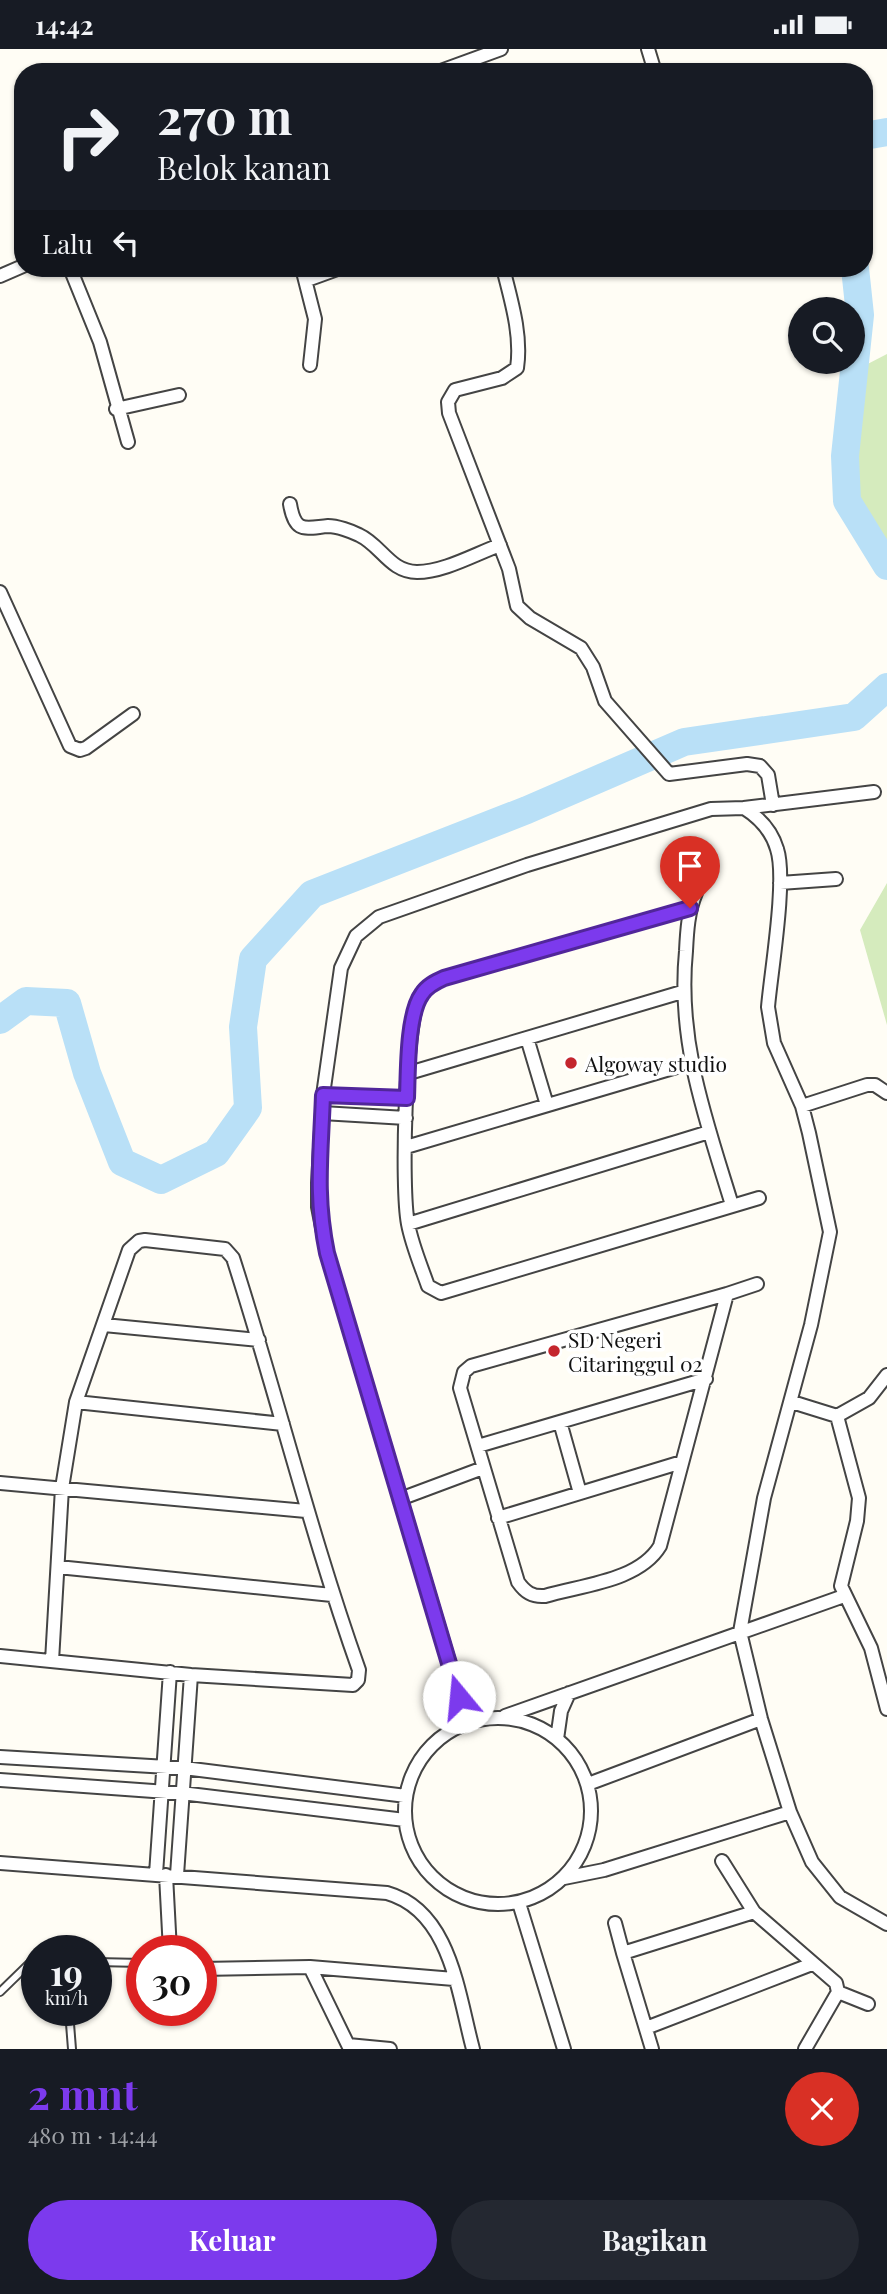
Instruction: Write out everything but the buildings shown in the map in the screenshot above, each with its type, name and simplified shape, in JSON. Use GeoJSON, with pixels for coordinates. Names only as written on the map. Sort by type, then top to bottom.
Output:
{"type":"FeatureCollection","features":[{"type":"Feature","properties":{"kind":"street"},"geometry":{"type":"LineString","coordinates":[[463,63],[501,49]]}},
{"type":"Feature","properties":{"kind":"street"},"geometry":{"type":"LineString","coordinates":[[474,59],[476,63]]}},
{"type":"Feature","properties":{"kind":"street"},"geometry":{"type":"LineString","coordinates":[[75,277],[100,342],[128,442]]}},
{"type":"Feature","properties":{"kind":"street"},"geometry":{"type":"LineString","coordinates":[[305,277],[315,319],[310,365]]}},
{"type":"Feature","properties":{"kind":"street"},"geometry":{"type":"LineString","coordinates":[[505,277],[520,352],[517,368],[502,378],[455,390],[448,402],[449,413],[500,545],[517,605],[530,618],[581,648],[593,667],[605,701],[669,774],[747,764],[760,766],[768,775],[773,804]]}},
{"type":"Feature","properties":{"kind":"street"},"geometry":{"type":"LineString","coordinates":[[117,409],[179,395]]}},
{"type":"Feature","properties":{"kind":"street"},"geometry":{"type":"LineString","coordinates":[[290,504],[299,527],[305,530],[330,526],[358,534],[372,543],[389,562],[407,571],[419,572],[435,568],[500,545]]}},
{"type":"Feature","properties":{"kind":"street"},"geometry":{"type":"LineString","coordinates":[[0,593],[70,746],[80,750],[86,748],[133,714]]}},
{"type":"Feature","properties":{"kind":"street"},"geometry":{"type":"LineString","coordinates":[[467,1722],[322,1227],[318,1183],[323,1095],[341,968],[356,936],[379,917],[527,865],[711,810],[874,792]]}},
{"type":"Feature","properties":{"kind":"street"},"geometry":{"type":"LineString","coordinates":[[744,808],[755,815],[773,838],[780,864],[768,1007],[774,1043],[802,1106],[830,1232],[792,1402],[764,1499],[740,1632],[761,1719],[790,1812],[812,1862],[828,1885],[852,1905],[887,1924]]}},
{"type":"Feature","properties":{"kind":"street"},"geometry":{"type":"LineString","coordinates":[[780,883],[836,879]]}},
{"type":"Feature","properties":{"kind":"street"},"geometry":{"type":"LineString","coordinates":[[696,893],[690,908],[682,992],[690,1063],[732,1205]]}},
{"type":"Feature","properties":{"kind":"street"},"geometry":{"type":"LineString","coordinates":[[690,908],[444,978],[429,985],[420,995],[415,1010],[408,1073],[408,1224],[428,1286],[441,1293],[759,1198]]}},
{"type":"Feature","properties":{"kind":"street"},"geometry":{"type":"LineString","coordinates":[[408,1073],[682,992]]}},
{"type":"Feature","properties":{"kind":"street"},"geometry":{"type":"LineString","coordinates":[[527,1038],[547,1105]]}},
{"type":"Feature","properties":{"kind":"street"},"geometry":{"type":"LineString","coordinates":[[406,1147],[690,1063]]}},
{"type":"Feature","properties":{"kind":"street"},"geometry":{"type":"LineString","coordinates":[[802,1106],[867,1085],[875,1085],[887,1093]]}},
{"type":"Feature","properties":{"kind":"street"},"geometry":{"type":"LineString","coordinates":[[323,1095],[407,1098]]}},
{"type":"Feature","properties":{"kind":"street"},"geometry":{"type":"LineString","coordinates":[[323,1114],[407,1118]]}},
{"type":"Feature","properties":{"kind":"street"},"geometry":{"type":"LineString","coordinates":[[408,1224],[709,1132]]}},
{"type":"Feature","properties":{"kind":"street"},"geometry":{"type":"LineString","coordinates":[[0,1656],[191,1675],[353,1685],[358,1680],[359,1670],[306,1511],[259,1340],[233,1258],[220,1247],[139,1241],[129,1250],[76,1402],[62,1488],[52,1661]]}},
{"type":"Feature","properties":{"kind":"street"},"geometry":{"type":"LineString","coordinates":[[727,1294],[660,1546],[639,1569],[545,1596],[530,1594],[518,1582],[483,1468],[460,1388],[464,1372],[471,1366],[757,1284]]}},
{"type":"Feature","properties":{"kind":"street"},"geometry":{"type":"LineString","coordinates":[[104,1325],[259,1340]]}},
{"type":"Feature","properties":{"kind":"street"},"geometry":{"type":"LineString","coordinates":[[792,1402],[837,1416],[869,1398],[887,1375]]}},
{"type":"Feature","properties":{"kind":"street"},"geometry":{"type":"LineString","coordinates":[[478,1446],[706,1379]]}},
{"type":"Feature","properties":{"kind":"street"},"geometry":{"type":"LineString","coordinates":[[76,1402],[283,1424]]}},
{"type":"Feature","properties":{"kind":"street"},"geometry":{"type":"LineString","coordinates":[[837,1416],[859,1498],[858,1521],[842,1579],[844,1596],[868,1640],[887,1709]]}},
{"type":"Feature","properties":{"kind":"street"},"geometry":{"type":"LineString","coordinates":[[560,1422],[580,1493]]}},
{"type":"Feature","properties":{"kind":"street"},"geometry":{"type":"LineString","coordinates":[[498,1518],[682,1462]]}},
{"type":"Feature","properties":{"kind":"street"},"geometry":{"type":"LineString","coordinates":[[400,1499],[483,1468]]}},
{"type":"Feature","properties":{"kind":"street"},"geometry":{"type":"LineString","coordinates":[[0,1483],[306,1511]]}},
{"type":"Feature","properties":{"kind":"street"},"geometry":{"type":"LineString","coordinates":[[58,1567],[332,1595]]}},
{"type":"Feature","properties":{"kind":"street"},"geometry":{"type":"LineString","coordinates":[[501,1717],[524,1721],[557,1739],[579,1763],[588,1784],[592,1818],[584,1851],[564,1878],[543,1894],[519,1903],[493,1905],[467,1899],[444,1887],[425,1869],[412,1846],[405,1821],[406,1796],[416,1765],[438,1739],[467,1722],[501,1717],[844,1596]]}},
{"type":"Feature","properties":{"kind":"street"},"geometry":{"type":"LineString","coordinates":[[169,1935],[162,1791],[170,1672]]}},
{"type":"Feature","properties":{"kind":"street"},"geometry":{"type":"LineString","coordinates":[[166,1875],[181,1793],[191,1675]]}},
{"type":"Feature","properties":{"kind":"street"},"geometry":{"type":"LineString","coordinates":[[557,1739],[561,1711],[569,1693]]}},
{"type":"Feature","properties":{"kind":"street"},"geometry":{"type":"LineString","coordinates":[[588,1784],[761,1719]]}},
{"type":"Feature","properties":{"kind":"street"},"geometry":{"type":"LineString","coordinates":[[0,1757],[184,1768],[406,1796]]}},
{"type":"Feature","properties":{"kind":"street"},"geometry":{"type":"LineString","coordinates":[[0,1780],[162,1791],[405,1821]]}},
{"type":"Feature","properties":{"kind":"street"},"geometry":{"type":"LineString","coordinates":[[564,1878],[604,1870],[790,1812]]}},
{"type":"Feature","properties":{"kind":"street"},"geometry":{"type":"LineString","coordinates":[[722,1861],[754,1912],[812,1964],[830,1975],[838,1992],[868,2004]]}},
{"type":"Feature","properties":{"kind":"street"},"geometry":{"type":"LineString","coordinates":[[0,1863],[387,1893],[402,1898],[414,1903],[434,1924],[454,1979],[473,2049]]}},
{"type":"Feature","properties":{"kind":"street"},"geometry":{"type":"LineString","coordinates":[[519,1903],[564,2049]]}},
{"type":"Feature","properties":{"kind":"street"},"geometry":{"type":"LineString","coordinates":[[623,1952],[754,1912]]}},
{"type":"Feature","properties":{"kind":"street"},"geometry":{"type":"LineString","coordinates":[[615,1923],[652,2049]]}},
{"type":"Feature","properties":{"kind":"street"},"geometry":{"type":"LineString","coordinates":[[646,2028],[812,1964]]}},
{"type":"Feature","properties":{"kind":"street"},"geometry":{"type":"LineString","coordinates":[[217,1969],[310,1967],[454,1979]]}},
{"type":"Feature","properties":{"kind":"street"},"geometry":{"type":"LineString","coordinates":[[310,1967],[349,2047],[390,2049]]}},
{"type":"Feature","properties":{"kind":"street"},"geometry":{"type":"LineString","coordinates":[[805,2049],[838,1992]]}},
{"type":"Feature","properties":{"kind":"lane"},"geometry":{"type":"LineString","coordinates":[[0,1992],[21,1972]]}},
{"type":"Feature","properties":{"kind":"lane"},"geometry":{"type":"LineString","coordinates":[[70,2026],[72,2049]]}},
{"type":"Feature","properties":{"kind":"green space"},"geometry":{"type":"Polygon","coordinates":[[[887,354],[887,566],[859,526],[847,501],[845,488],[847,436],[855,374],[865,374],[865,365],[887,354]]]}},
{"type":"Feature","properties":{"kind":"green space"},"geometry":{"type":"Polygon","coordinates":[[[887,883],[887,1025],[860,930],[887,883]]]}},
{"type":"Feature","properties":{"kind":"waterway"},"geometry":{"type":"LineString","coordinates":[[873,134],[887,132]]}},
{"type":"Feature","properties":{"kind":"waterway"},"geometry":{"type":"LineString","coordinates":[[856,277],[860,315],[845,456],[847,501],[887,566]]}},
{"type":"Feature","properties":{"kind":"waterway"},"geometry":{"type":"LineString","coordinates":[[0,1020],[26,1001],[67,1003],[87,1073],[122,1162],[161,1180],[216,1153],[248,1108],[243,1027],[253,959],[312,894],[527,810],[684,742],[854,717],[887,687]]}},
{"type":"Feature","properties":{"kind":"place","name":"Algoway studio"},"geometry":{"type":"Point","coordinates":[571,1063]}},
{"type":"Feature","properties":{"kind":"place","name":"SD Negeri Citaringgul 02"},"geometry":{"type":"Point","coordinates":[554,1351]}},
{"type":"Feature","properties":{"kind":"route"},"geometry":{"type":"LineString","coordinates":[[459,1697],[327,1253],[318,1207],[323,1095],[407,1098],[415,1010],[420,995],[429,985],[444,978],[690,908]]}}]}
